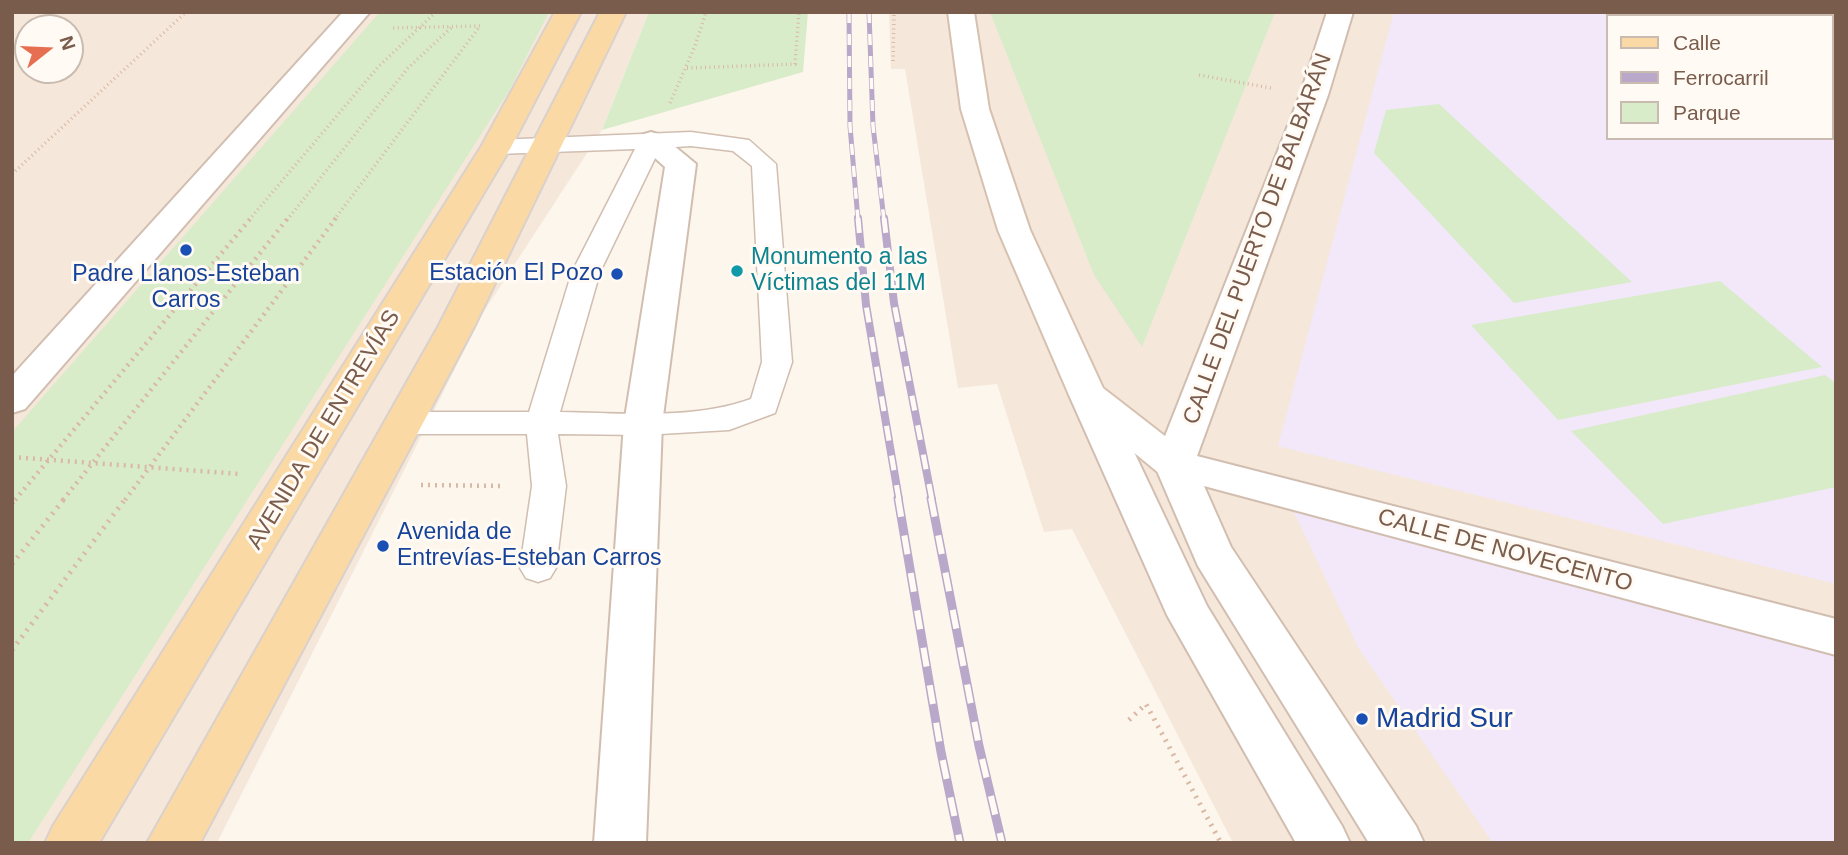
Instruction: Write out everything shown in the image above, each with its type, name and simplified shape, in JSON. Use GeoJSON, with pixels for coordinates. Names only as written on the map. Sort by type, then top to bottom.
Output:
{"type":"FeatureCollection","features":[{"type":"Feature","properties":{"kind":"main road","name":"AVENIDA DE ENTREVÍAS"},"geometry":{"type":"LineString","coordinates":[[71,843],[496,147],[568,12]]}},
{"type":"Feature","properties":{"kind":"main road"},"geometry":{"type":"LineString","coordinates":[[173,843],[405,423],[551,146],[613,12]]}},
{"type":"Feature","properties":{"kind":"street"},"geometry":{"type":"LineString","coordinates":[[961,12],[975,109],[1014,230],[1189,615],[1324,843]]}},
{"type":"Feature","properties":{"kind":"street","name":"CALLE DEL PUERTO DE BALBARÁN"},"geometry":{"type":"LineString","coordinates":[[1174,464],[1314,95],[1340,12]]}},
{"type":"Feature","properties":{"kind":"street"},"geometry":{"type":"LineString","coordinates":[[12,400],[349,21]]}},
{"type":"Feature","properties":{"kind":"street"},"geometry":{"type":"LineString","coordinates":[[620,843],[643,424],[681,164],[651,141]]}},
{"type":"Feature","properties":{"kind":"street"},"geometry":{"type":"LineString","coordinates":[[1088,395],[1174,464],[1213,554],[1398,843]]}},
{"type":"Feature","properties":{"kind":"street","name":"CALLE DE NOVECENTO"},"geometry":{"type":"LineString","coordinates":[[1174,464],[1836,637]]}},
{"type":"Feature","properties":{"kind":"lane"},"geometry":{"type":"LineString","coordinates":[[405,423],[643,424],[729,419],[764,406],[777,362],[764,164],[740,145],[691,139],[496,147]]}},
{"type":"Feature","properties":{"kind":"lane"},"geometry":{"type":"LineString","coordinates":[[538,568],[549,486],[541,423],[586,272],[651,141]]}},
{"type":"Feature","properties":{"kind":"path"},"geometry":{"type":"LineString","coordinates":[[12,174],[186,12]]}},
{"type":"Feature","properties":{"kind":"path"},"geometry":{"type":"LineString","coordinates":[[12,503],[377,67],[436,12]]}},
{"type":"Feature","properties":{"kind":"path"},"geometry":{"type":"LineString","coordinates":[[651,141],[687,68],[706,12]]}},
{"type":"Feature","properties":{"kind":"path"},"geometry":{"type":"LineString","coordinates":[[687,68],[795,64],[799,12]]}},
{"type":"Feature","properties":{"kind":"path"},"geometry":{"type":"LineString","coordinates":[[893,61],[894,12]]}},
{"type":"Feature","properties":{"kind":"path"},"geometry":{"type":"LineString","coordinates":[[12,650],[481,26],[422,27],[349,21]]}},
{"type":"Feature","properties":{"kind":"path"},"geometry":{"type":"LineString","coordinates":[[12,565],[408,68],[454,26]]}},
{"type":"Feature","properties":{"kind":"path"},"geometry":{"type":"LineString","coordinates":[[1199,75],[1314,95]]}},
{"type":"Feature","properties":{"kind":"path"},"geometry":{"type":"LineString","coordinates":[[12,457],[252,475]]}},
{"type":"Feature","properties":{"kind":"path"},"geometry":{"type":"LineString","coordinates":[[1129,720],[1146,704],[1221,843]]}},
{"type":"Feature","properties":{"kind":"shaded area"},"geometry":{"type":"Polygon","coordinates":[[[12,12],[649,12],[602,130],[483,313],[217,843],[12,843],[12,12]]]}},
{"type":"Feature","properties":{"kind":"shaded area"},"geometry":{"type":"Polygon","coordinates":[[[889,12],[1836,12],[1836,843],[1233,843],[1072,529],[1044,532],[997,384],[958,388],[905,69],[891,69],[889,12]]]}},
{"type":"Feature","properties":{"kind":"shaded area"},"geometry":{"type":"Polygon","coordinates":[[[1394,12],[1758,14],[1606,14],[1606,140],[1834,140],[1836,26],[1836,584],[1278,446],[1394,12]]]}},
{"type":"Feature","properties":{"kind":"shaded area"},"geometry":{"type":"Polygon","coordinates":[[[1293,510],[1836,655],[1836,843],[1493,843],[1359,649],[1293,510]]]}},
{"type":"Feature","properties":{"kind":"green space"},"geometry":{"type":"Polygon","coordinates":[[[380,12],[549,12],[510,89],[28,843],[12,843],[12,432],[380,12]]]}},
{"type":"Feature","properties":{"kind":"green space"},"geometry":{"type":"Polygon","coordinates":[[[649,12],[808,12],[803,72],[602,130],[649,12]]]}},
{"type":"Feature","properties":{"kind":"green space"},"geometry":{"type":"Polygon","coordinates":[[[990,12],[1275,12],[1142,347],[1094,275],[990,12]]]}},
{"type":"Feature","properties":{"kind":"green space"},"geometry":{"type":"Polygon","coordinates":[[[1439,104],[1632,282],[1514,303],[1374,153],[1386,110],[1439,104]]]}},
{"type":"Feature","properties":{"kind":"green space"},"geometry":{"type":"Polygon","coordinates":[[[1720,281],[1822,367],[1558,420],[1471,325],[1720,281]]]}},
{"type":"Feature","properties":{"kind":"green space"},"geometry":{"type":"Polygon","coordinates":[[[1825,375],[1836,383],[1836,487],[1663,524],[1571,431],[1825,375]]]}},
{"type":"Feature","properties":{"kind":"railway"},"geometry":{"type":"LineString","coordinates":[[849,12],[850,126],[858,220]]}},
{"type":"Feature","properties":{"kind":"railway"},"geometry":{"type":"LineString","coordinates":[[869,12],[873,126],[884,220]]}},
{"type":"Feature","properties":{"kind":"railway"},"geometry":{"type":"LineString","coordinates":[[858,218],[866,305],[899,500]]}},
{"type":"Feature","properties":{"kind":"railway"},"geometry":{"type":"LineString","coordinates":[[884,218],[894,303],[932,500]]}},
{"type":"Feature","properties":{"kind":"railway"},"geometry":{"type":"LineString","coordinates":[[898,498],[941,752],[960,843]]}},
{"type":"Feature","properties":{"kind":"railway"},"geometry":{"type":"LineString","coordinates":[[931,498],[979,746],[1002,843]]}},
{"type":"Feature","properties":{"kind":"place","name":"Padre Llanos-Esteban Carros"},"geometry":{"type":"Point","coordinates":[186,250]}},
{"type":"Feature","properties":{"kind":"place","name":"Monumento a las Víctimas del 11M"},"geometry":{"type":"Point","coordinates":[737,271]}},
{"type":"Feature","properties":{"kind":"place","name":"Estación El Pozo"},"geometry":{"type":"Point","coordinates":[617,274]}},
{"type":"Feature","properties":{"kind":"place","name":"Avenida de Entrevías-Esteban Carros"},"geometry":{"type":"Point","coordinates":[383,546]}},
{"type":"Feature","properties":{"kind":"place","name":"Madrid Sur"},"geometry":{"type":"Point","coordinates":[1362,719]}}]}
